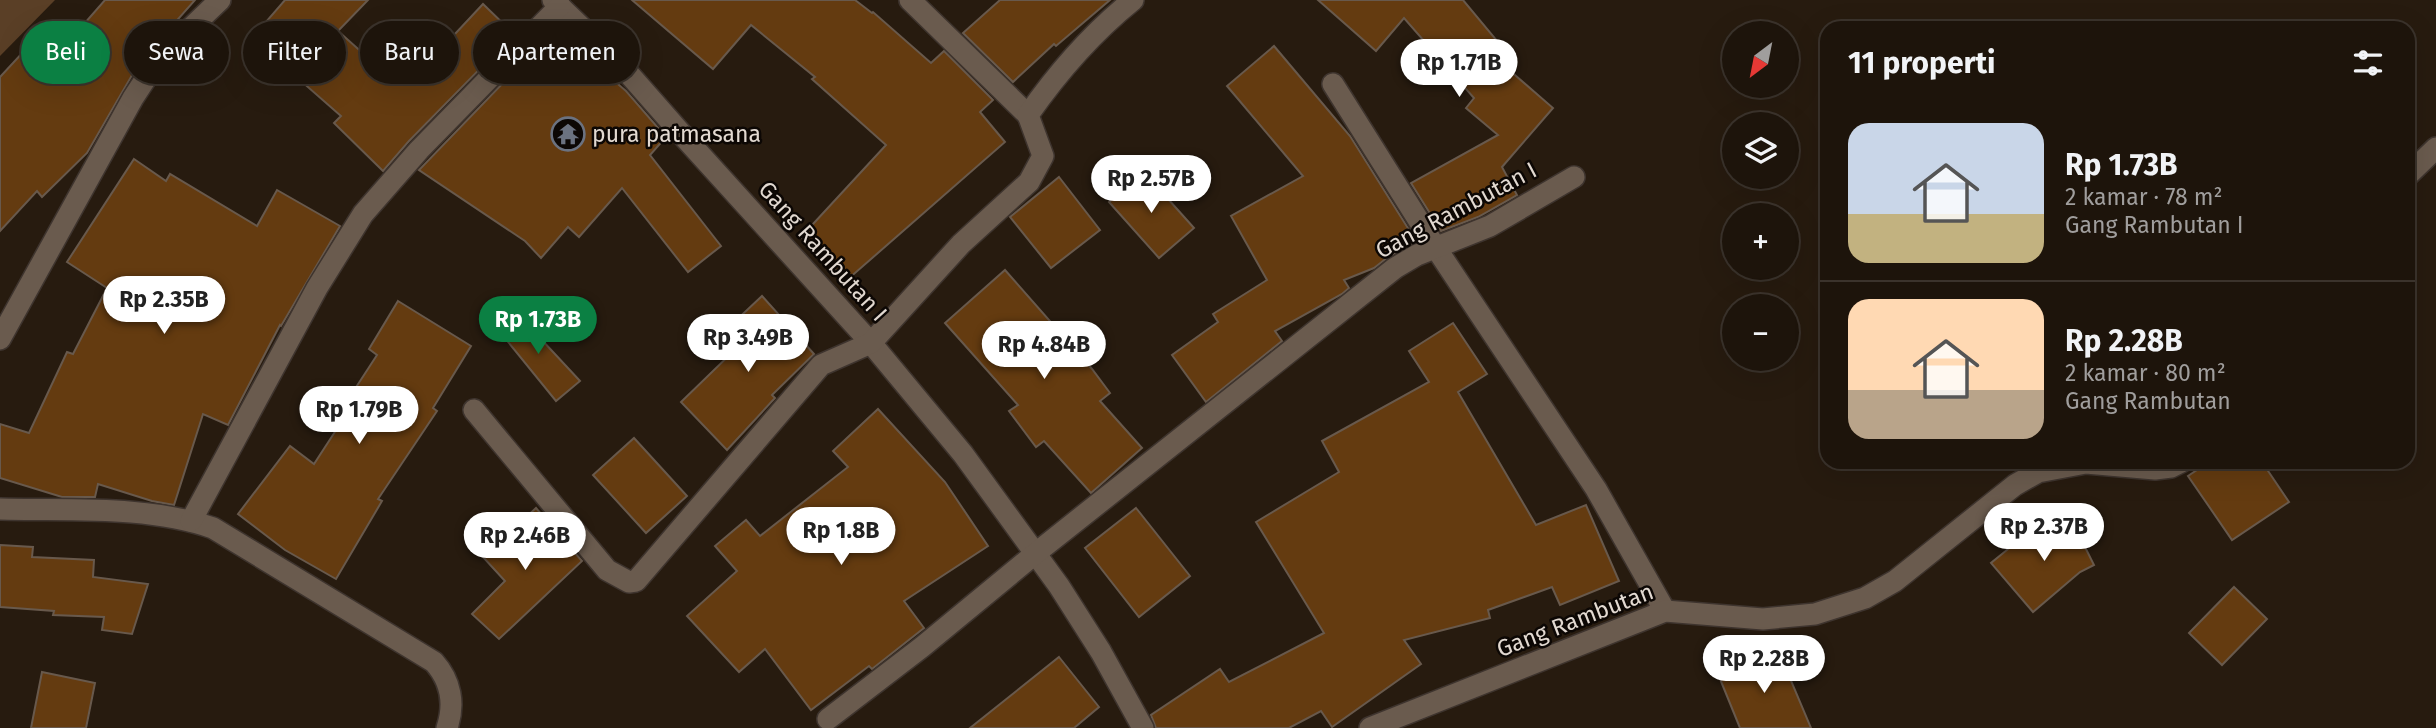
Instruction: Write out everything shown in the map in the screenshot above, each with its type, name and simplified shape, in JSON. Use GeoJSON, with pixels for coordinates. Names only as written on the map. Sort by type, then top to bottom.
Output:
{"type":"FeatureCollection","features":[{"type":"Feature","properties":{"kind":"street"},"geometry":{"type":"LineString","coordinates":[[0,339],[133,98],[171,47],[220,0]]}},
{"type":"Feature","properties":{"kind":"street"},"geometry":{"type":"LineString","coordinates":[[474,410],[607,570],[629,582],[636,581],[821,365],[871,342],[961,244],[1029,182],[1043,156],[1028,115],[910,0]]}},
{"type":"Feature","properties":{"kind":"street"},"geometry":{"type":"LineString","coordinates":[[1028,115],[1075,54],[1107,21],[1133,0]]}},
{"type":"Feature","properties":{"kind":"street"},"geometry":{"type":"LineString","coordinates":[[191,520],[317,288],[363,215],[419,150],[556,3]]}},
{"type":"Feature","properties":{"kind":"street","name":"Gang Rambutan I"},"geometry":{"type":"LineString","coordinates":[[556,3],[621,65],[871,342],[963,454],[1036,553],[1101,652],[1143,728]]}},
{"type":"Feature","properties":{"kind":"street"},"geometry":{"type":"LineString","coordinates":[[1333,84],[1436,248],[1596,489],[1665,611]]}},
{"type":"Feature","properties":{"kind":"street"},"geometry":{"type":"LineString","coordinates":[[2415,168],[2436,148]]}},
{"type":"Feature","properties":{"kind":"street","name":"Gang Rambutan I"},"geometry":{"type":"LineString","coordinates":[[828,719],[1290,354],[1372,286],[1417,255],[1490,226],[1574,177]]}},
{"type":"Feature","properties":{"kind":"street","name":"Gang Rambutan"},"geometry":{"type":"LineString","coordinates":[[1370,728],[1665,611],[1763,619],[1815,614],[1865,598],[1895,581],[2015,485],[2038,472],[2054,469]]}},
{"type":"Feature","properties":{"kind":"street"},"geometry":{"type":"LineString","coordinates":[[0,509],[154,514],[191,520],[213,528],[426,656],[440,669],[449,687],[452,706],[447,728]]}},
{"type":"Feature","properties":{"kind":"shaded area"},"geometry":{"type":"Polygon","coordinates":[[[0,0],[55,0],[34,21],[21,21],[21,35],[0,56],[0,0]]]}},
{"type":"Feature","properties":{"kind":"building"},"geometry":{"type":"Polygon","coordinates":[[[105,0],[195,0],[176,21],[124,21],[124,84],[127,84],[87,153],[42,197],[37,191],[0,231],[0,77],[21,54],[21,84],[110,84],[110,21],[87,21],[105,0]]]}},
{"type":"Feature","properties":{"kind":"building"},"geometry":{"type":"Polygon","coordinates":[[[285,0],[368,0],[346,23],[267,21],[285,0]]]}},
{"type":"Feature","properties":{"kind":"building"},"geometry":{"type":"Polygon","coordinates":[[[632,0],[855,0],[873,12],[931,63],[944,51],[993,100],[980,112],[1005,142],[847,280],[801,237],[886,145],[812,79],[815,77],[751,25],[713,69],[632,0]]]}},
{"type":"Feature","properties":{"kind":"building"},"geometry":{"type":"Polygon","coordinates":[[[1000,0],[1110,0],[1056,46],[1054,44],[1013,82],[963,33],[1000,0]]]}},
{"type":"Feature","properties":{"kind":"building"},"geometry":{"type":"Polygon","coordinates":[[[1318,0],[1463,0],[1503,48],[1493,56],[1553,108],[1502,167],[1517,195],[1478,217],[1441,231],[1411,183],[1498,135],[1466,108],[1474,98],[1404,18],[1376,51],[1318,0]]]}},
{"type":"Feature","properties":{"kind":"building"},"geometry":{"type":"Polygon","coordinates":[[[483,4],[501,21],[473,21],[473,76],[383,171],[334,123],[341,116],[304,84],[346,84],[346,38],[360,51],[360,84],[459,84],[459,30],[483,4]]]}},
{"type":"Feature","properties":{"kind":"building"},"geometry":{"type":"Polygon","coordinates":[[[1274,46],[1350,136],[1416,241],[1374,268],[1344,280],[1349,288],[1342,294],[1275,331],[1282,341],[1206,402],[1172,355],[1218,322],[1213,314],[1267,280],[1231,216],[1303,176],[1227,86],[1274,46]]]}},
{"type":"Feature","properties":{"kind":"building","name":"pura patmasana"},"geometry":{"type":"Polygon","coordinates":[[[502,84],[618,84],[666,137],[650,155],[721,246],[688,272],[622,188],[579,237],[568,227],[541,258],[525,241],[419,170],[502,84]]]}},
{"type":"Feature","properties":{"kind":"building"},"geometry":{"type":"Polygon","coordinates":[[[134,159],[166,181],[170,174],[257,226],[277,190],[340,226],[280,325],[228,425],[203,414],[174,505],[98,484],[95,497],[62,497],[0,478],[0,424],[29,433],[67,352],[73,354],[107,288],[67,262],[134,159]]]}},
{"type":"Feature","properties":{"kind":"building"},"geometry":{"type":"Polygon","coordinates":[[[1143,171],[1194,228],[1159,258],[1109,202],[1143,171]]]}},
{"type":"Feature","properties":{"kind":"building"},"geometry":{"type":"Polygon","coordinates":[[[1059,177],[1100,230],[1051,268],[1010,217],[1059,177]]]}},
{"type":"Feature","properties":{"kind":"building"},"geometry":{"type":"Polygon","coordinates":[[[1005,270],[1092,369],[1110,393],[1100,401],[1142,448],[1091,493],[1044,441],[1036,447],[1009,411],[1018,405],[945,323],[1005,270]]]}},
{"type":"Feature","properties":{"kind":"building"},"geometry":{"type":"Polygon","coordinates":[[[762,296],[814,354],[772,395],[775,398],[727,450],[681,402],[743,342],[729,327],[762,296]]]}},
{"type":"Feature","properties":{"kind":"building"},"geometry":{"type":"Polygon","coordinates":[[[398,301],[471,346],[433,408],[437,411],[378,499],[382,501],[336,579],[285,550],[238,514],[290,446],[314,464],[355,401],[349,398],[377,355],[369,349],[398,301]]]}},
{"type":"Feature","properties":{"kind":"building"},"geometry":{"type":"Polygon","coordinates":[[[514,310],[580,381],[556,401],[496,327],[514,310]]]}},
{"type":"Feature","properties":{"kind":"building"},"geometry":{"type":"Polygon","coordinates":[[[1453,323],[1487,374],[1458,392],[1536,525],[1586,505],[1619,581],[1560,605],[1552,587],[1488,610],[1490,618],[1404,640],[1421,664],[1332,727],[1321,711],[1289,728],[1156,728],[1151,715],[1220,669],[1229,682],[1324,633],[1256,522],[1339,472],[1322,441],[1429,382],[1409,351],[1453,323]]]}},
{"type":"Feature","properties":{"kind":"building"},"geometry":{"type":"Polygon","coordinates":[[[878,409],[945,482],[988,546],[904,601],[924,628],[872,669],[869,666],[811,710],[765,649],[739,672],[687,616],[737,571],[715,546],[746,520],[760,536],[848,467],[833,451],[878,409]]]}},
{"type":"Feature","properties":{"kind":"building"},"geometry":{"type":"Polygon","coordinates":[[[634,438],[687,496],[646,533],[593,475],[634,438]]]}},
{"type":"Feature","properties":{"kind":"building"},"geometry":{"type":"Polygon","coordinates":[[[2198,469],[2267,469],[2289,502],[2232,540],[2188,476],[2198,469]]]}},
{"type":"Feature","properties":{"kind":"building"},"geometry":{"type":"Polygon","coordinates":[[[536,508],[582,561],[499,639],[472,614],[505,581],[483,557],[536,508]]]}},
{"type":"Feature","properties":{"kind":"building"},"geometry":{"type":"Polygon","coordinates":[[[1136,508],[1190,576],[1139,617],[1085,548],[1136,508]]]}},
{"type":"Feature","properties":{"kind":"building"},"geometry":{"type":"Polygon","coordinates":[[[2070,517],[2094,565],[2080,572],[2033,612],[1991,563],[2013,545],[2070,517]]]}},
{"type":"Feature","properties":{"kind":"building"},"geometry":{"type":"Polygon","coordinates":[[[0,545],[33,547],[32,557],[94,560],[93,577],[148,584],[132,634],[102,630],[104,617],[53,615],[54,611],[0,607],[0,545]]]}},
{"type":"Feature","properties":{"kind":"building"},"geometry":{"type":"Polygon","coordinates":[[[2234,587],[2267,619],[2222,665],[2189,633],[2234,587]]]}},
{"type":"Feature","properties":{"kind":"building"},"geometry":{"type":"Polygon","coordinates":[[[1778,650],[1811,728],[1740,728],[1718,674],[1778,650]]]}},
{"type":"Feature","properties":{"kind":"building"},"geometry":{"type":"Polygon","coordinates":[[[1059,657],[1099,707],[1074,728],[970,728],[1059,657]]]}},
{"type":"Feature","properties":{"kind":"building"},"geometry":{"type":"Polygon","coordinates":[[[42,672],[95,683],[86,728],[31,728],[42,672]]]}},
{"type":"Feature","properties":{"kind":"place","name":"pura patmasana"},"geometry":{"type":"Point","coordinates":[568,134]}}]}
